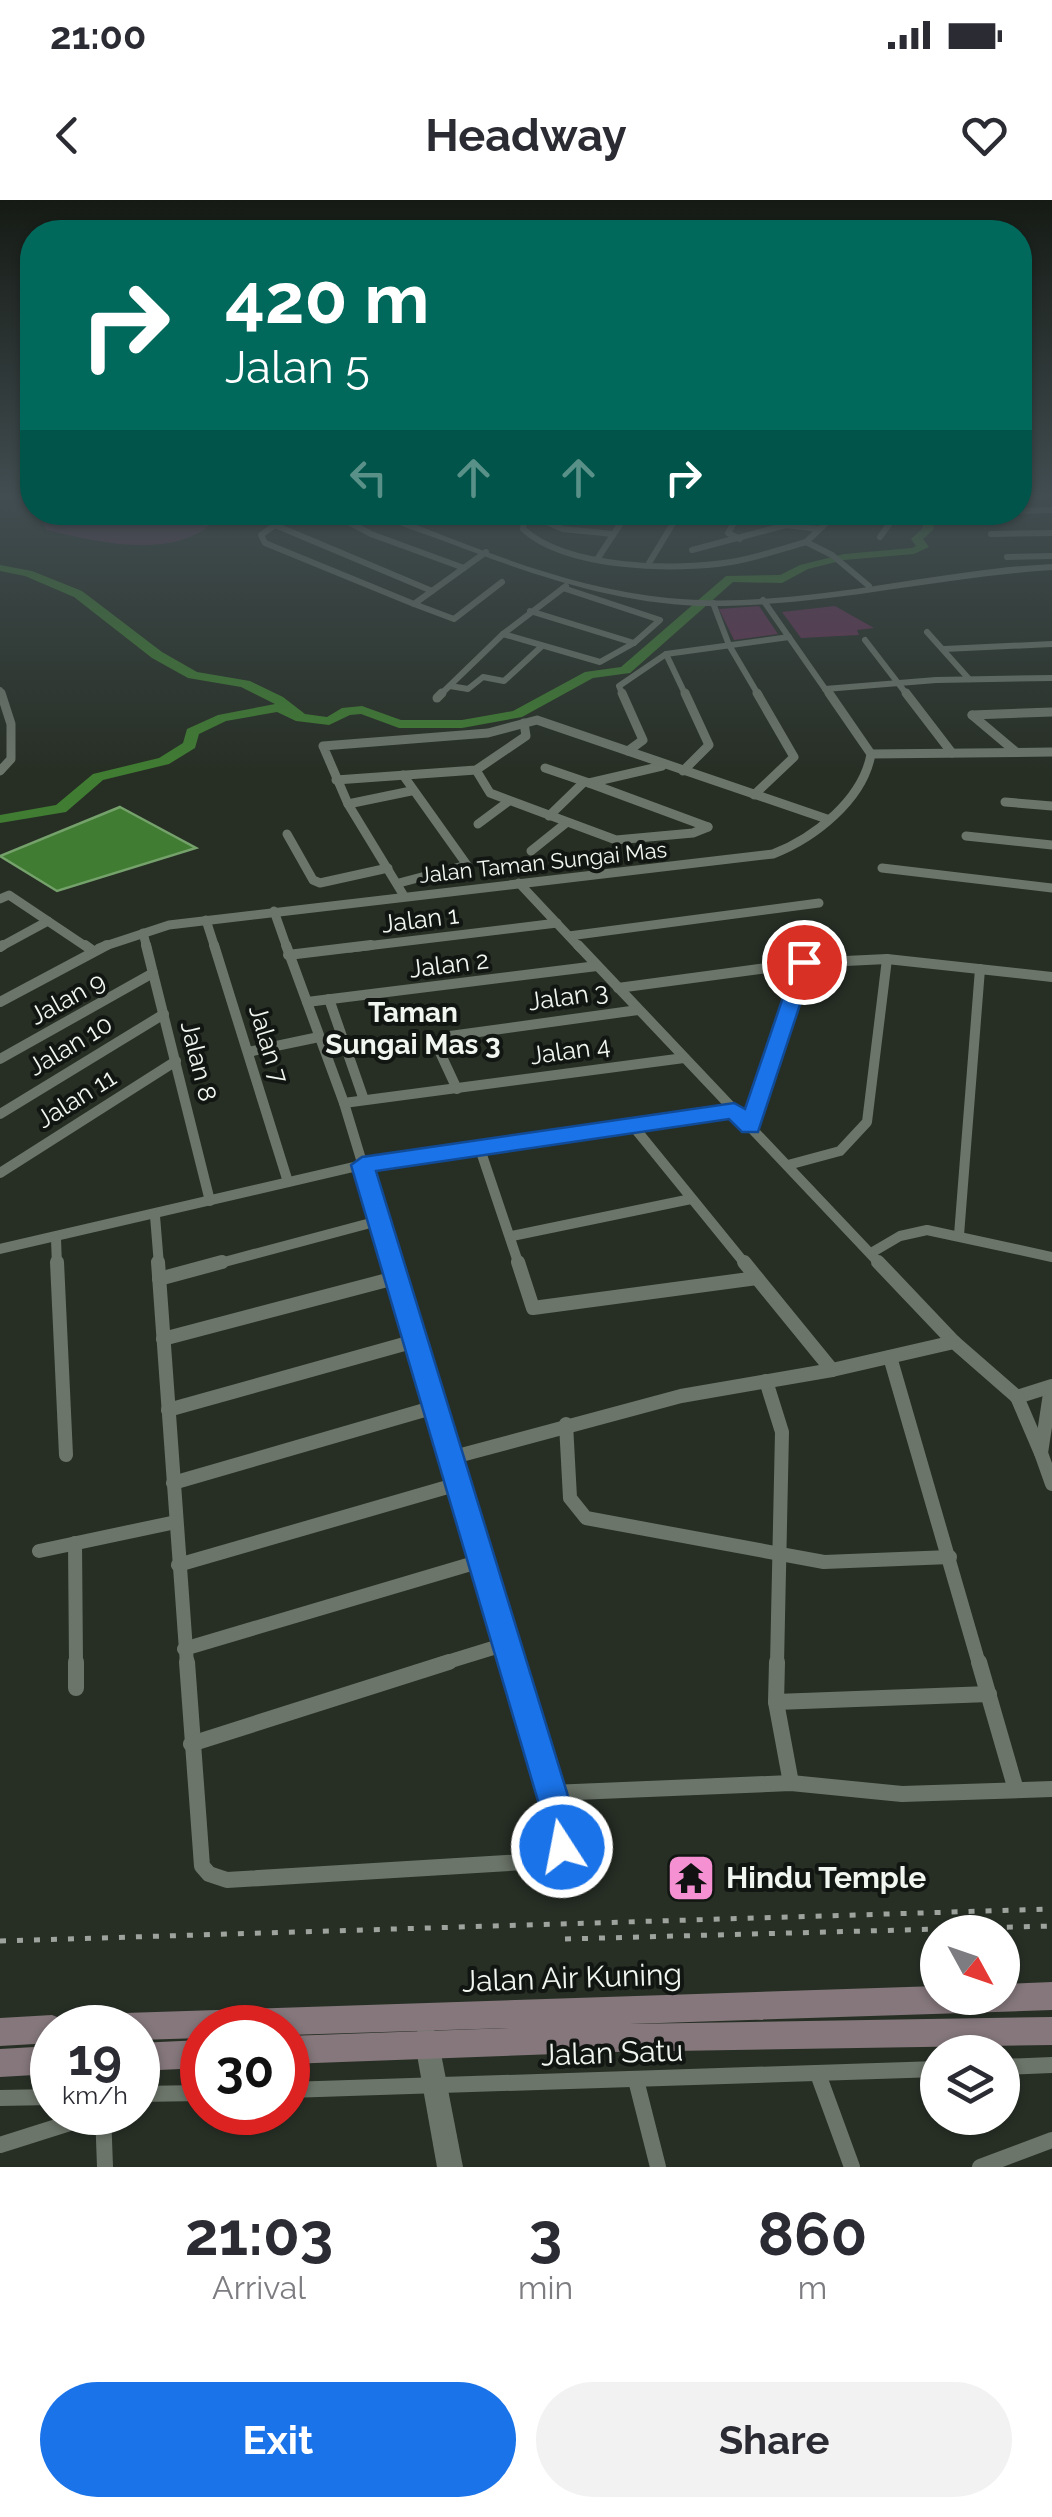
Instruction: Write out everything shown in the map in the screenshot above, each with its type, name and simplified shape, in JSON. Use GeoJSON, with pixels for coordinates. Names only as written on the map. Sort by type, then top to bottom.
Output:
{"type":"FeatureCollection","features":[{"type":"Feature","properties":{"kind":"main road","name":"Jalan Air Kuning"},"geometry":{"type":"LineString","coordinates":[[160,2025],[1052,1996]]}},
{"type":"Feature","properties":{"kind":"main road"},"geometry":{"type":"LineString","coordinates":[[0,2032],[30,2030]]}},
{"type":"Feature","properties":{"kind":"main road"},"geometry":{"type":"LineString","coordinates":[[310,2049],[1052,2031]]}},
{"type":"Feature","properties":{"kind":"main road"},"geometry":{"type":"LineString","coordinates":[[0,2062],[30,2061]]}},
{"type":"Feature","properties":{"kind":"street"},"geometry":{"type":"LineString","coordinates":[[372,587],[454,618],[496,587]]}},
{"type":"Feature","properties":{"kind":"street"},"geometry":{"type":"LineString","coordinates":[[422,587],[432,591]]}},
{"type":"Feature","properties":{"kind":"street"},"geometry":{"type":"LineString","coordinates":[[414,604],[438,587]]}},
{"type":"Feature","properties":{"kind":"street"},"geometry":{"type":"LineString","coordinates":[[604,587],[701,603],[762,600],[863,587]]}},
{"type":"Feature","properties":{"kind":"street"},"geometry":{"type":"LineString","coordinates":[[437,698],[502,634],[563,588],[660,620],[634,643],[600,662],[502,634]]}},
{"type":"Feature","properties":{"kind":"street"},"geometry":{"type":"LineString","coordinates":[[762,600],[871,754],[1052,752]]}},
{"type":"Feature","properties":{"kind":"street"},"geometry":{"type":"LineString","coordinates":[[713,603],[729,645],[794,757],[754,795]]}},
{"type":"Feature","properties":{"kind":"street"},"geometry":{"type":"LineString","coordinates":[[530,611],[634,643]]}},
{"type":"Feature","properties":{"kind":"street"},"geometry":{"type":"LineString","coordinates":[[927,632],[969,679]]}},
{"type":"Feature","properties":{"kind":"street"},"geometry":{"type":"LineString","coordinates":[[628,751],[642,740],[619,686],[666,654],[789,638]]}},
{"type":"Feature","properties":{"kind":"street"},"geometry":{"type":"LineString","coordinates":[[865,640],[952,753]]}},
{"type":"Feature","properties":{"kind":"street"},"geometry":{"type":"LineString","coordinates":[[944,649],[1052,644]]}},
{"type":"Feature","properties":{"kind":"street"},"geometry":{"type":"LineString","coordinates":[[450,686],[468,688],[485,677],[504,681],[542,646]]}},
{"type":"Feature","properties":{"kind":"street"},"geometry":{"type":"LineString","coordinates":[[666,654],[709,745],[683,772]]}},
{"type":"Feature","properties":{"kind":"street"},"geometry":{"type":"LineString","coordinates":[[825,689],[897,682],[1052,678]]}},
{"type":"Feature","properties":{"kind":"street"},"geometry":{"type":"LineString","coordinates":[[0,690],[11,724],[12,759],[0,772]]}},
{"type":"Feature","properties":{"kind":"street"},"geometry":{"type":"LineString","coordinates":[[1016,752],[972,715],[1052,712]]}},
{"type":"Feature","properties":{"kind":"street"},"geometry":{"type":"LineString","coordinates":[[404,896],[348,804],[321,750],[324,746],[488,732],[537,720],[827,820]]}},
{"type":"Feature","properties":{"kind":"street"},"geometry":{"type":"LineString","coordinates":[[336,780],[476,770],[526,736],[524,723]]}},
{"type":"Feature","properties":{"kind":"street","name":"Jalan Taman Sungai Mas"},"geometry":{"type":"LineString","coordinates":[[0,1002],[92,950],[143,933],[206,920],[774,854],[800,846],[827,820],[866,778],[871,754]]}},
{"type":"Feature","properties":{"kind":"street"},"geometry":{"type":"LineString","coordinates":[[550,816],[587,782],[666,766]]}},
{"type":"Feature","properties":{"kind":"street"},"geometry":{"type":"LineString","coordinates":[[476,770],[490,793],[616,840],[693,833],[708,827],[545,768]]}},
{"type":"Feature","properties":{"kind":"street"},"geometry":{"type":"LineString","coordinates":[[399,883],[467,865],[403,775]]}},
{"type":"Feature","properties":{"kind":"street"},"geometry":{"type":"LineString","coordinates":[[348,804],[411,790]]}},
{"type":"Feature","properties":{"kind":"street"},"geometry":{"type":"LineString","coordinates":[[478,824],[508,801]]}},
{"type":"Feature","properties":{"kind":"street"},"geometry":{"type":"LineString","coordinates":[[1005,802],[1052,806]]}},
{"type":"Feature","properties":{"kind":"street"},"geometry":{"type":"LineString","coordinates":[[532,851],[566,823]]}},
{"type":"Feature","properties":{"kind":"street"},"geometry":{"type":"LineString","coordinates":[[287,834],[313,880],[320,884],[388,868]]}},
{"type":"Feature","properties":{"kind":"street"},"geometry":{"type":"LineString","coordinates":[[966,836],[1052,845]]}},
{"type":"Feature","properties":{"kind":"street"},"geometry":{"type":"LineString","coordinates":[[882,868],[1052,888]]}},
{"type":"Feature","properties":{"kind":"street"},"geometry":{"type":"LineString","coordinates":[[519,883],[954,1342],[1017,1397],[1050,1475]]}},
{"type":"Feature","properties":{"kind":"street"},"geometry":{"type":"LineString","coordinates":[[4,897],[92,950]]}},
{"type":"Feature","properties":{"kind":"street"},"geometry":{"type":"LineString","coordinates":[[569,936],[820,902]]}},
{"type":"Feature","properties":{"kind":"street"},"geometry":{"type":"LineString","coordinates":[[155,1216],[198,1859],[209,1874],[227,1880],[541,1861],[562,1847],[564,1835],[344,1104],[274,912]]}},
{"type":"Feature","properties":{"kind":"street","name":"Jalan 7"},"geometry":{"type":"LineString","coordinates":[[206,920],[288,1182]]}},
{"type":"Feature","properties":{"kind":"street"},"geometry":{"type":"LineString","coordinates":[[0,947],[48,922]]}},
{"type":"Feature","properties":{"kind":"street","name":"Jalan 1"},"geometry":{"type":"LineString","coordinates":[[288,955],[557,923]]}},
{"type":"Feature","properties":{"kind":"street","name":"Jalan 8"},"geometry":{"type":"LineString","coordinates":[[143,933],[210,1201]]}},
{"type":"Feature","properties":{"kind":"street"},"geometry":{"type":"LineString","coordinates":[[618,988],[804,962],[886,959],[1052,977]]}},
{"type":"Feature","properties":{"kind":"street"},"geometry":{"type":"LineString","coordinates":[[788,1164],[840,1152],[867,1122],[886,959]]}},
{"type":"Feature","properties":{"kind":"street"},"geometry":{"type":"LineString","coordinates":[[750,1126],[804,962]]}},
{"type":"Feature","properties":{"kind":"street","name":"Jalan 2"},"geometry":{"type":"LineString","coordinates":[[306,1002],[597,966]]}},
{"type":"Feature","properties":{"kind":"street"},"geometry":{"type":"LineString","coordinates":[[959,1235],[980,969]]}},
{"type":"Feature","properties":{"kind":"street","name":"Jalan 9"},"geometry":{"type":"LineString","coordinates":[[0,1058],[153,972]]}},
{"type":"Feature","properties":{"kind":"street"},"geometry":{"type":"LineString","coordinates":[[328,999],[364,1100]]}},
{"type":"Feature","properties":{"kind":"street","name":"Jalan 3"},"geometry":{"type":"LineString","coordinates":[[457,1089],[437,1046],[450,1036],[638,1010]]}},
{"type":"Feature","properties":{"kind":"street","name":"Jalan 10"},"geometry":{"type":"LineString","coordinates":[[0,1114],[164,1014]]}},
{"type":"Feature","properties":{"kind":"street"},"geometry":{"type":"LineString","coordinates":[[248,1052],[318,1036]]}},
{"type":"Feature","properties":{"kind":"street","name":"Jalan 4"},"geometry":{"type":"LineString","coordinates":[[344,1104],[684,1058]]}},
{"type":"Feature","properties":{"kind":"street","name":"Jalan 11"},"geometry":{"type":"LineString","coordinates":[[0,1173],[176,1062]]}},
{"type":"Feature","properties":{"kind":"street"},"geometry":{"type":"LineString","coordinates":[[0,1249],[362,1165],[734,1110]]}},
{"type":"Feature","properties":{"kind":"street"},"geometry":{"type":"LineString","coordinates":[[633,1126],[832,1370]]}},
{"type":"Feature","properties":{"kind":"street"},"geometry":{"type":"LineString","coordinates":[[479,1146],[533,1308],[756,1278]]}},
{"type":"Feature","properties":{"kind":"street"},"geometry":{"type":"LineString","coordinates":[[512,1236],[691,1200]]}},
{"type":"Feature","properties":{"kind":"street"},"geometry":{"type":"LineString","coordinates":[[159,1279],[378,1221]]}},
{"type":"Feature","properties":{"kind":"street"},"geometry":{"type":"LineString","coordinates":[[871,1253],[914,1231],[959,1235],[1052,1257]]}},
{"type":"Feature","properties":{"kind":"street"},"geometry":{"type":"LineString","coordinates":[[56,1238],[66,1455]]}},
{"type":"Feature","properties":{"kind":"street"},"geometry":{"type":"LineString","coordinates":[[163,1339],[396,1278]]}},
{"type":"Feature","properties":{"kind":"street"},"geometry":{"type":"LineString","coordinates":[[168,1410],[415,1341]]}},
{"type":"Feature","properties":{"kind":"street"},"geometry":{"type":"LineString","coordinates":[[450,1458],[566,1424],[954,1342]]}},
{"type":"Feature","properties":{"kind":"street"},"geometry":{"type":"LineString","coordinates":[[890,1357],[1016,1790]]}},
{"type":"Feature","properties":{"kind":"street"},"geometry":{"type":"LineString","coordinates":[[766,1381],[782,1432],[776,1702],[791,1782]]}},
{"type":"Feature","properties":{"kind":"street"},"geometry":{"type":"LineString","coordinates":[[1017,1397],[1051,1387],[1041,1453]]}},
{"type":"Feature","properties":{"kind":"street"},"geometry":{"type":"LineString","coordinates":[[173,1483],[435,1408]]}},
{"type":"Feature","properties":{"kind":"street"},"geometry":{"type":"LineString","coordinates":[[566,1424],[570,1498],[586,1518],[824,1562],[876,1563],[950,1557]]}},
{"type":"Feature","properties":{"kind":"street"},"geometry":{"type":"LineString","coordinates":[[178,1565],[458,1484]]}},
{"type":"Feature","properties":{"kind":"street"},"geometry":{"type":"LineString","coordinates":[[39,1551],[176,1522]]}},
{"type":"Feature","properties":{"kind":"street"},"geometry":{"type":"LineString","coordinates":[[75,1543],[76,1688]]}},
{"type":"Feature","properties":{"kind":"street"},"geometry":{"type":"LineString","coordinates":[[184,1648],[481,1561]]}},
{"type":"Feature","properties":{"kind":"street"},"geometry":{"type":"LineString","coordinates":[[191,1744],[506,1644]]}},
{"type":"Feature","properties":{"kind":"street"},"geometry":{"type":"LineString","coordinates":[[776,1702],[988,1694]]}},
{"type":"Feature","properties":{"kind":"street"},"geometry":{"type":"LineString","coordinates":[[552,1793],[791,1782],[902,1794],[1052,1789]]}},
{"type":"Feature","properties":{"kind":"street"},"geometry":{"type":"LineString","coordinates":[[422,2015],[450,2167]]}},
{"type":"Feature","properties":{"kind":"street"},"geometry":{"type":"LineString","coordinates":[[1020,2067],[1052,2066]]}},
{"type":"Feature","properties":{"kind":"street","name":"Jalan Satu"},"geometry":{"type":"LineString","coordinates":[[310,2089],[920,2071]]}},
{"type":"Feature","properties":{"kind":"street"},"geometry":{"type":"LineString","coordinates":[[818,2074],[852,2167]]}},
{"type":"Feature","properties":{"kind":"street"},"geometry":{"type":"LineString","coordinates":[[636,2080],[658,2167]]}},
{"type":"Feature","properties":{"kind":"street"},"geometry":{"type":"LineString","coordinates":[[0,2098],[30,2097]]}},
{"type":"Feature","properties":{"kind":"street"},"geometry":{"type":"LineString","coordinates":[[0,2145],[32,2135]]}},
{"type":"Feature","properties":{"kind":"street"},"geometry":{"type":"LineString","coordinates":[[104,2135],[105,2167]]}},
{"type":"Feature","properties":{"kind":"street"},"geometry":{"type":"LineString","coordinates":[[980,2167],[1052,2140]]}},
{"type":"Feature","properties":{"kind":"shaded area"},"geometry":{"type":"Polygon","coordinates":[[[759,606],[778,634],[734,640],[719,609],[759,606]]]}},
{"type":"Feature","properties":{"kind":"shaded area"},"geometry":{"type":"Polygon","coordinates":[[[835,606],[874,628],[857,630],[859,635],[801,638],[782,612],[835,606]]]}},
{"type":"Feature","properties":{"kind":"shaded area"},"geometry":{"type":"Polygon","coordinates":[[[120,807],[196,848],[57,891],[0,856],[120,807]]]}},
{"type":"Feature","properties":{"kind":"waterway"},"geometry":{"type":"LineString","coordinates":[[61,587],[78,594],[157,655],[193,675],[245,684],[278,700],[301,718],[329,721],[347,711],[362,710],[399,724],[462,724],[517,714],[590,675],[625,670],[720,587]]}},
{"type":"Feature","properties":{"kind":"waterway"},"geometry":{"type":"LineString","coordinates":[[0,819],[61,809],[98,777],[164,761],[190,745],[192,732],[212,721],[278,707],[294,715]]}},
{"type":"Feature","properties":{"kind":"railway"},"geometry":{"type":"LineString","coordinates":[[0,1941],[1052,1909]]}},
{"type":"Feature","properties":{"kind":"railway"},"geometry":{"type":"LineString","coordinates":[[565,1939],[1052,1926]]}},
{"type":"Feature","properties":{"kind":"place","name":"Hindu Temple"},"geometry":{"type":"Point","coordinates":[691,1878]}},
{"type":"Feature","properties":{"kind":"district","name":"Taman Sungai Mas 3"},"geometry":{"type":"Point","coordinates":[413,1028]}},
{"type":"Feature","properties":{"kind":"route"},"geometry":{"type":"LineString","coordinates":[[562,1847],[564,1835],[362,1165],[734,1110],[750,1126],[804,962]]}}]}
